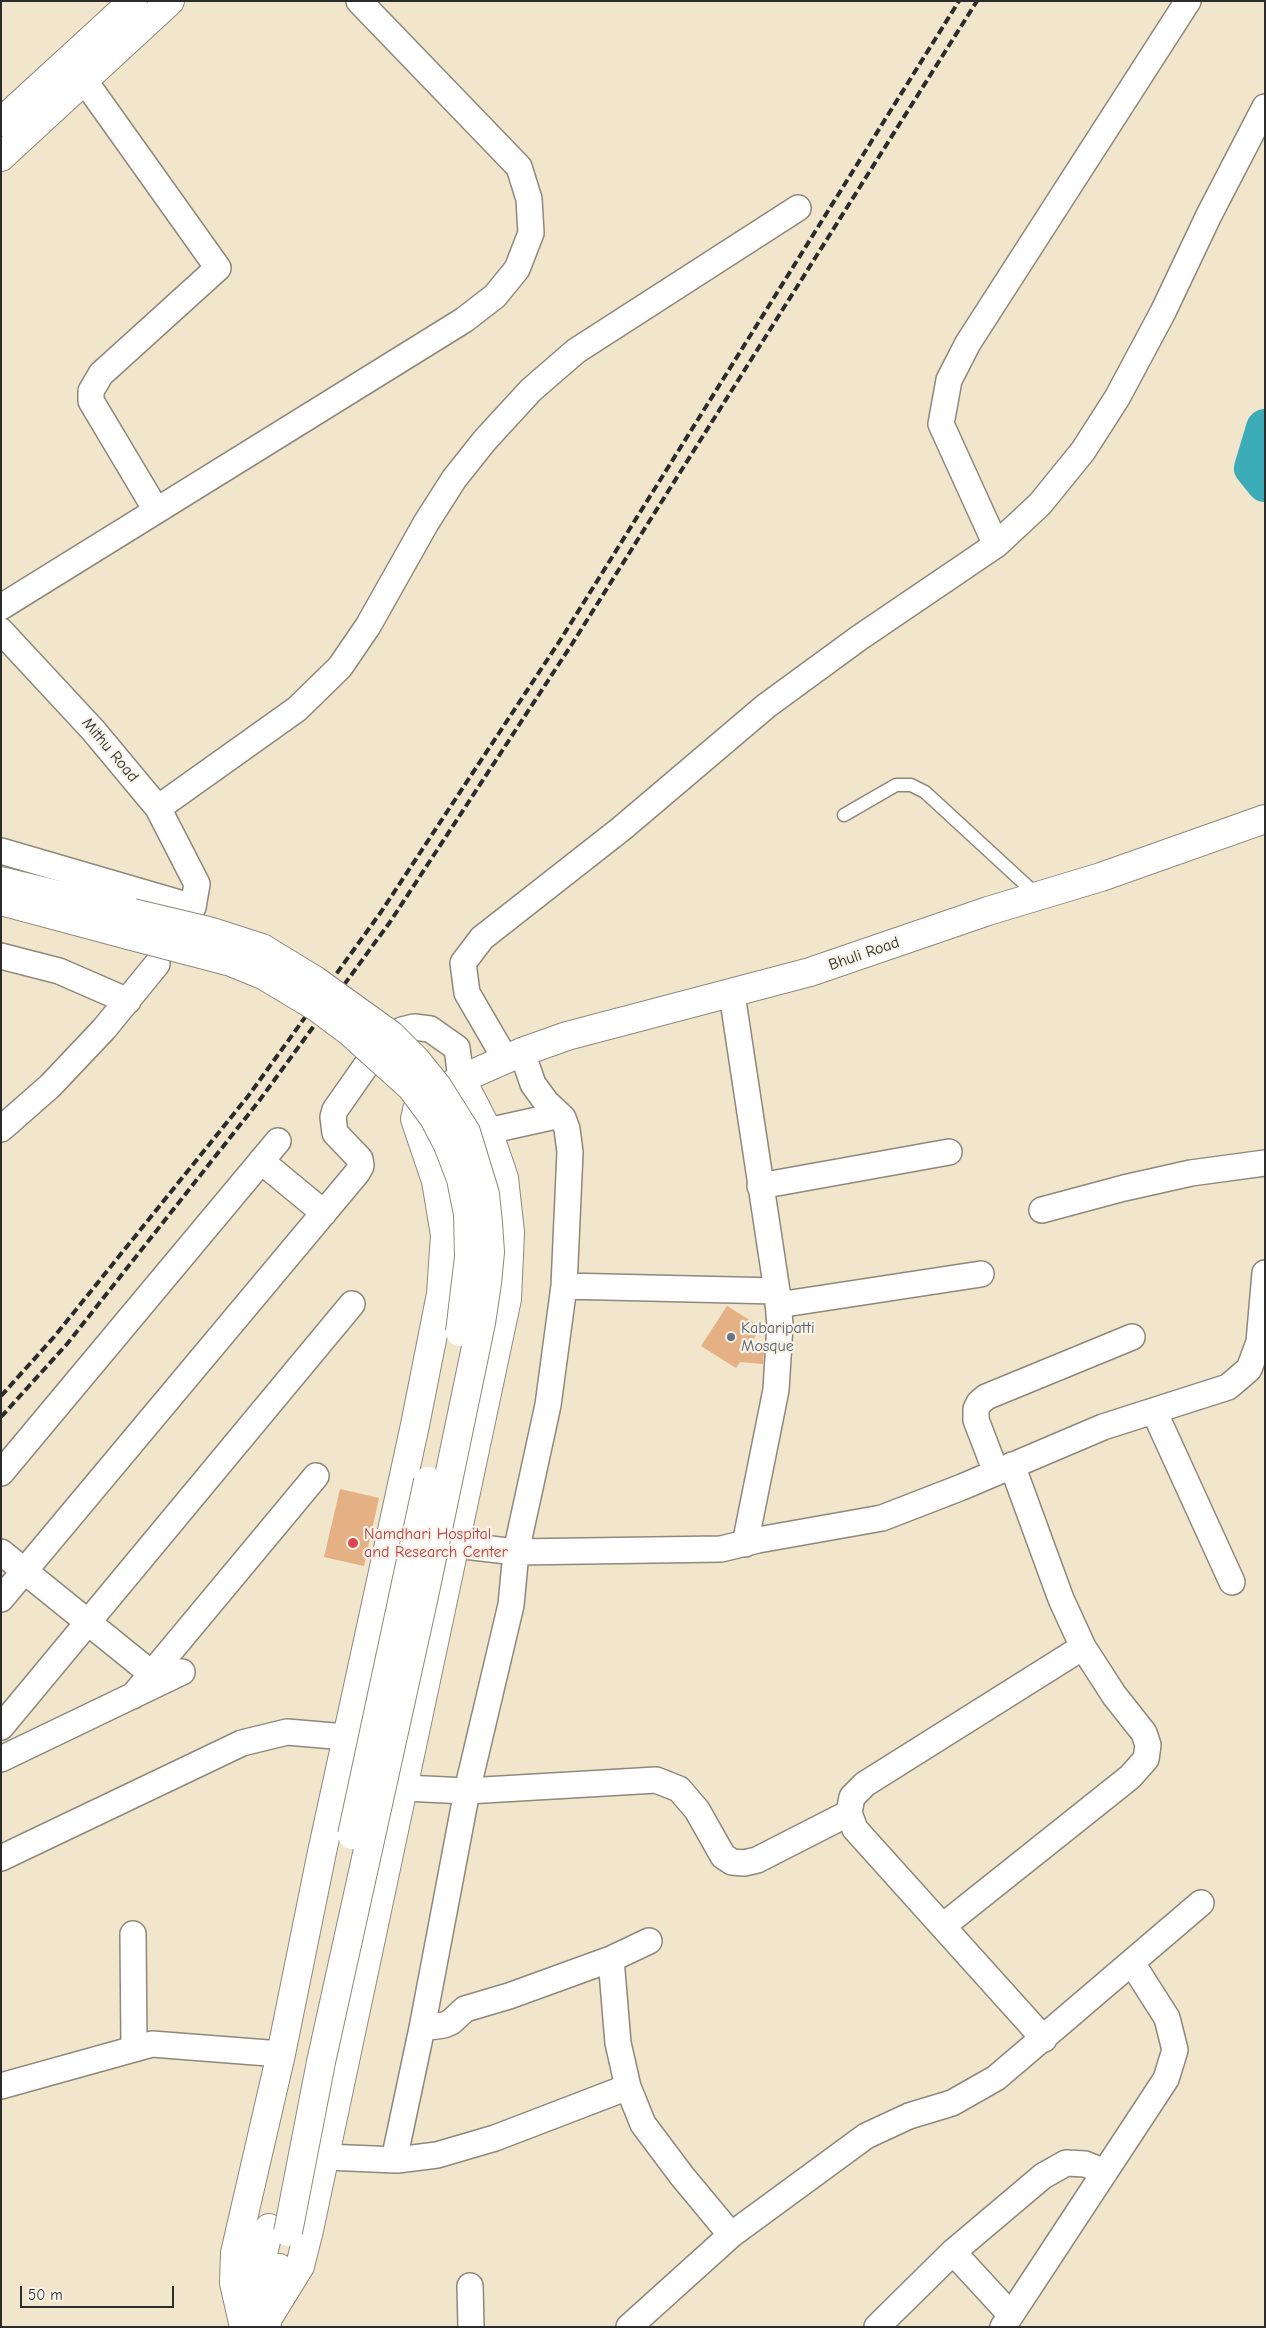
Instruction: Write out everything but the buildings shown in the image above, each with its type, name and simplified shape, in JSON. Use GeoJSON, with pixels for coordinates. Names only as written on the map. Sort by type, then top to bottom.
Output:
{"type":"FeatureCollection","features":[{"type":"Feature","properties":{"kind":"main road"},"geometry":{"type":"LineString","coordinates":[[1,122],[133,1]]}},
{"type":"Feature","properties":{"kind":"main road"},"geometry":{"type":"LineString","coordinates":[[1,157],[170,1]]}},
{"type":"Feature","properties":{"kind":"main road","name":"Bhuli Road"},"geometry":{"type":"LineString","coordinates":[[256,2324],[234,2283],[235,2252],[282,2054],[346,1737],[417,1416],[441,1294],[445,1235],[442,1205],[436,1181],[415,1119],[422,1102],[461,1079],[567,1036],[810,972],[1100,877],[1265,819]]}},
{"type":"Feature","properties":{"kind":"main road"},"geometry":{"type":"LineString","coordinates":[[1,880],[131,924]]}},
{"type":"Feature","properties":{"kind":"main road"},"geometry":{"type":"LineString","coordinates":[[1,900],[131,924],[209,931],[262,948],[316,981],[391,1035],[416,1060],[453,1109],[466,1132],[485,1194],[490,1252],[481,1323],[424,1596],[321,2062],[256,2324]]}},
{"type":"Feature","properties":{"kind":"main road"},"geometry":{"type":"LineString","coordinates":[[256,2324],[300,2266],[404,1788],[507,1299],[510,1232],[504,1178],[488,1131],[461,1079]]}},
{"type":"Feature","properties":{"kind":"street"},"geometry":{"type":"LineString","coordinates":[[1,607],[464,320],[495,296],[517,269],[532,233],[529,199],[519,166],[359,1]]}},
{"type":"Feature","properties":{"kind":"street"},"geometry":{"type":"LineString","coordinates":[[996,545],[941,424],[949,380],[968,343],[1188,1]]}},
{"type":"Feature","properties":{"kind":"street"},"geometry":{"type":"LineString","coordinates":[[84,80],[218,268],[101,374],[90,391],[91,401],[156,510]]}},
{"type":"Feature","properties":{"kind":"street"},"geometry":{"type":"LineString","coordinates":[[394,2160],[422,2028],[467,1791],[511,1605],[516,1552],[548,1405],[564,1286],[570,1152],[567,1129],[560,1115],[546,1102],[467,994],[463,963],[482,938],[621,829],[766,706],[859,638],[996,545],[1040,504],[1083,451],[1117,398],[1154,329],[1265,107]]}},
{"type":"Feature","properties":{"kind":"street"},"geometry":{"type":"LineString","coordinates":[[158,808],[297,709],[340,667],[368,626],[426,523],[454,479],[485,440],[531,390],[576,351],[798,208]]}},
{"type":"Feature","properties":{"kind":"street","name":"Mithu Road"},"geometry":{"type":"LineString","coordinates":[[1,631],[93,730],[158,808],[198,884],[193,907],[1,851]]}},
{"type":"Feature","properties":{"kind":"street"},"geometry":{"type":"LineString","coordinates":[[1,956],[59,971],[128,1001]]}},
{"type":"Feature","properties":{"kind":"street"},"geometry":{"type":"LineString","coordinates":[[1,1129],[50,1086],[128,1001],[157,964]]}},
{"type":"Feature","properties":{"kind":"street"},"geometry":{"type":"LineString","coordinates":[[732,994],[778,1298],[780,1325],[776,1390],[745,1544]]}},
{"type":"Feature","properties":{"kind":"street"},"geometry":{"type":"LineString","coordinates":[[1,1599],[324,1213],[361,1166],[356,1153],[341,1141],[335,1133],[333,1126],[335,1110],[370,1058],[382,1045],[402,1030],[414,1027],[430,1029],[457,1048],[461,1079]]}},
{"type":"Feature","properties":{"kind":"street"},"geometry":{"type":"LineString","coordinates":[[488,1131],[560,1115]]}},
{"type":"Feature","properties":{"kind":"street"},"geometry":{"type":"LineString","coordinates":[[1,1473],[278,1141]]}},
{"type":"Feature","properties":{"kind":"street"},"geometry":{"type":"LineString","coordinates":[[760,1186],[949,1152]]}},
{"type":"Feature","properties":{"kind":"street"},"geometry":{"type":"LineString","coordinates":[[261,1161],[324,1213]]}},
{"type":"Feature","properties":{"kind":"street"},"geometry":{"type":"LineString","coordinates":[[1042,1210],[1191,1172],[1265,1163]]}},
{"type":"Feature","properties":{"kind":"street"},"geometry":{"type":"LineString","coordinates":[[456,1545],[516,1552],[721,1549],[882,1518],[1103,1427],[1228,1387],[1249,1369],[1259,1342],[1265,1273]]}},
{"type":"Feature","properties":{"kind":"street"},"geometry":{"type":"LineString","coordinates":[[564,1286],[778,1298],[981,1274]]}},
{"type":"Feature","properties":{"kind":"street"},"geometry":{"type":"LineString","coordinates":[[1,1727],[352,1304]]}},
{"type":"Feature","properties":{"kind":"street"},"geometry":{"type":"LineString","coordinates":[[943,1926],[1130,1777],[1146,1759],[1148,1745],[1144,1733],[1114,1695],[1083,1647],[1004,1469],[976,1420],[976,1410],[979,1403],[986,1397],[1132,1337]]}},
{"type":"Feature","properties":{"kind":"street"},"geometry":{"type":"LineString","coordinates":[[1154,1411],[1232,1582]]}},
{"type":"Feature","properties":{"kind":"street"},"geometry":{"type":"LineString","coordinates":[[133,1696],[316,1476]]}},
{"type":"Feature","properties":{"kind":"street"},"geometry":{"type":"LineString","coordinates":[[1,1552],[152,1674]]}},
{"type":"Feature","properties":{"kind":"street"},"geometry":{"type":"LineString","coordinates":[[1044,2039],[856,1829],[849,1813],[852,1797],[865,1784],[1083,1647]]}},
{"type":"Feature","properties":{"kind":"street"},"geometry":{"type":"LineString","coordinates":[[1,1759],[182,1672]]}},
{"type":"Feature","properties":{"kind":"street"},"geometry":{"type":"LineString","coordinates":[[1,1858],[242,1743],[287,1732],[346,1737]]}},
{"type":"Feature","properties":{"kind":"street"},"geometry":{"type":"LineString","coordinates":[[404,1788],[467,1791],[656,1780],[679,1789],[697,1810],[723,1856],[732,1862],[744,1863],[757,1860],[849,1813]]}},
{"type":"Feature","properties":{"kind":"street"},"geometry":{"type":"LineString","coordinates":[[629,2327],[731,2235],[866,2136],[909,2116],[952,2103],[996,2078],[1044,2039],[1200,1903]]}},
{"type":"Feature","properties":{"kind":"street"},"geometry":{"type":"LineString","coordinates":[[133,1934],[134,2048]]}},
{"type":"Feature","properties":{"kind":"street"},"geometry":{"type":"LineString","coordinates":[[422,2028],[444,2025],[451,2022],[465,2009],[509,1996],[611,1959],[650,1941]]}},
{"type":"Feature","properties":{"kind":"street"},"geometry":{"type":"LineString","coordinates":[[611,1959],[618,2043],[628,2088],[643,2124],[682,2176],[731,2235]]}},
{"type":"Feature","properties":{"kind":"street"},"geometry":{"type":"LineString","coordinates":[[953,2252],[1007,2321],[1166,2079],[1175,2050],[1167,2018],[1132,1962]]}},
{"type":"Feature","properties":{"kind":"street"},"geometry":{"type":"LineString","coordinates":[[1,2086],[48,2075],[152,2044],[282,2054]]}},
{"type":"Feature","properties":{"kind":"street"},"geometry":{"type":"LineString","coordinates":[[325,2156],[394,2160],[437,2155],[495,2138],[628,2088]]}},
{"type":"Feature","properties":{"kind":"street"},"geometry":{"type":"LineString","coordinates":[[877,2327],[953,2252],[1043,2176],[1066,2163],[1085,2164],[1105,2172]]}},
{"type":"Feature","properties":{"kind":"street"},"geometry":{"type":"LineString","coordinates":[[470,2286],[471,2327]]}},
{"type":"Feature","properties":{"kind":"lane"},"geometry":{"type":"LineString","coordinates":[[844,815],[896,785],[911,785],[925,792],[1038,896]]}},
{"type":"Feature","properties":{"kind":"waterway"},"geometry":{"type":"LineString","coordinates":[[1265,428],[1253,468],[1265,483]]}},
{"type":"Feature","properties":{"kind":"railway"},"geometry":{"type":"LineString","coordinates":[[1,1396],[54,1337],[249,1095],[381,912],[561,639],[959,1]]}},
{"type":"Feature","properties":{"kind":"railway"},"geometry":{"type":"LineString","coordinates":[[1,1417],[67,1344],[259,1101],[390,922],[572,644],[977,1]]}},
{"type":"Feature","properties":{"kind":"place","name":"Kabaripatti Mosque"},"geometry":{"type":"Point","coordinates":[731,1337]}},
{"type":"Feature","properties":{"kind":"place","name":"Namdhari Hospital and Research Center"},"geometry":{"type":"Point","coordinates":[353,1543]}}]}
